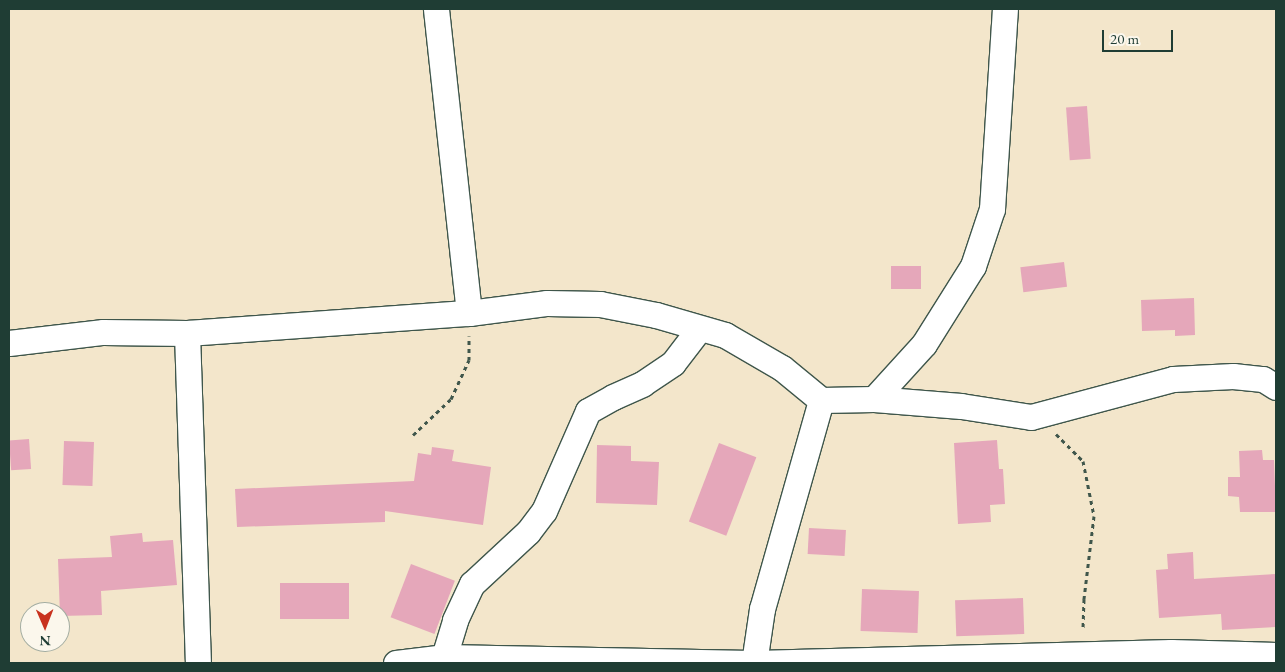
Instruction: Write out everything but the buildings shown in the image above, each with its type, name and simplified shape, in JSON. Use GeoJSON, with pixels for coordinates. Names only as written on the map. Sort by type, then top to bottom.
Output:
{"type":"FeatureCollection","features":[{"type":"Feature","properties":{"kind":"street"},"geometry":{"type":"LineString","coordinates":[[436,9],[468,313]]}},
{"type":"Feature","properties":{"kind":"street"},"geometry":{"type":"LineString","coordinates":[[874,399],[924,344],[973,266],[992,209],[1005,9]]}},
{"type":"Feature","properties":{"kind":"street"},"geometry":{"type":"LineString","coordinates":[[9,343],[103,332],[187,333],[468,313],[547,303],[600,304],[656,315],[725,335],[782,368],[821,400],[874,399],[961,406],[1031,417],[1174,379],[1233,376],[1263,379],[1276,387]]}},
{"type":"Feature","properties":{"kind":"street"},"geometry":{"type":"LineString","coordinates":[[444,657],[455,620],[472,584],[528,532],[544,511],[588,411],[613,396],[642,384],[674,363],[699,329]]}},
{"type":"Feature","properties":{"kind":"street"},"geometry":{"type":"LineString","coordinates":[[187,333],[198,663]]}},
{"type":"Feature","properties":{"kind":"street"},"geometry":{"type":"LineString","coordinates":[[754,663],[762,609],[821,400]]}},
{"type":"Feature","properties":{"kind":"street"},"geometry":{"type":"LineString","coordinates":[[396,663],[444,657],[754,663],[1171,652],[1276,655]]}},
{"type":"Feature","properties":{"kind":"path"},"geometry":{"type":"LineString","coordinates":[[413,435],[451,399],[469,360],[468,313]]}},
{"type":"Feature","properties":{"kind":"path"},"geometry":{"type":"LineString","coordinates":[[1031,417],[1051,430],[1083,461],[1094,516],[1084,600],[1082,655]]}}]}
